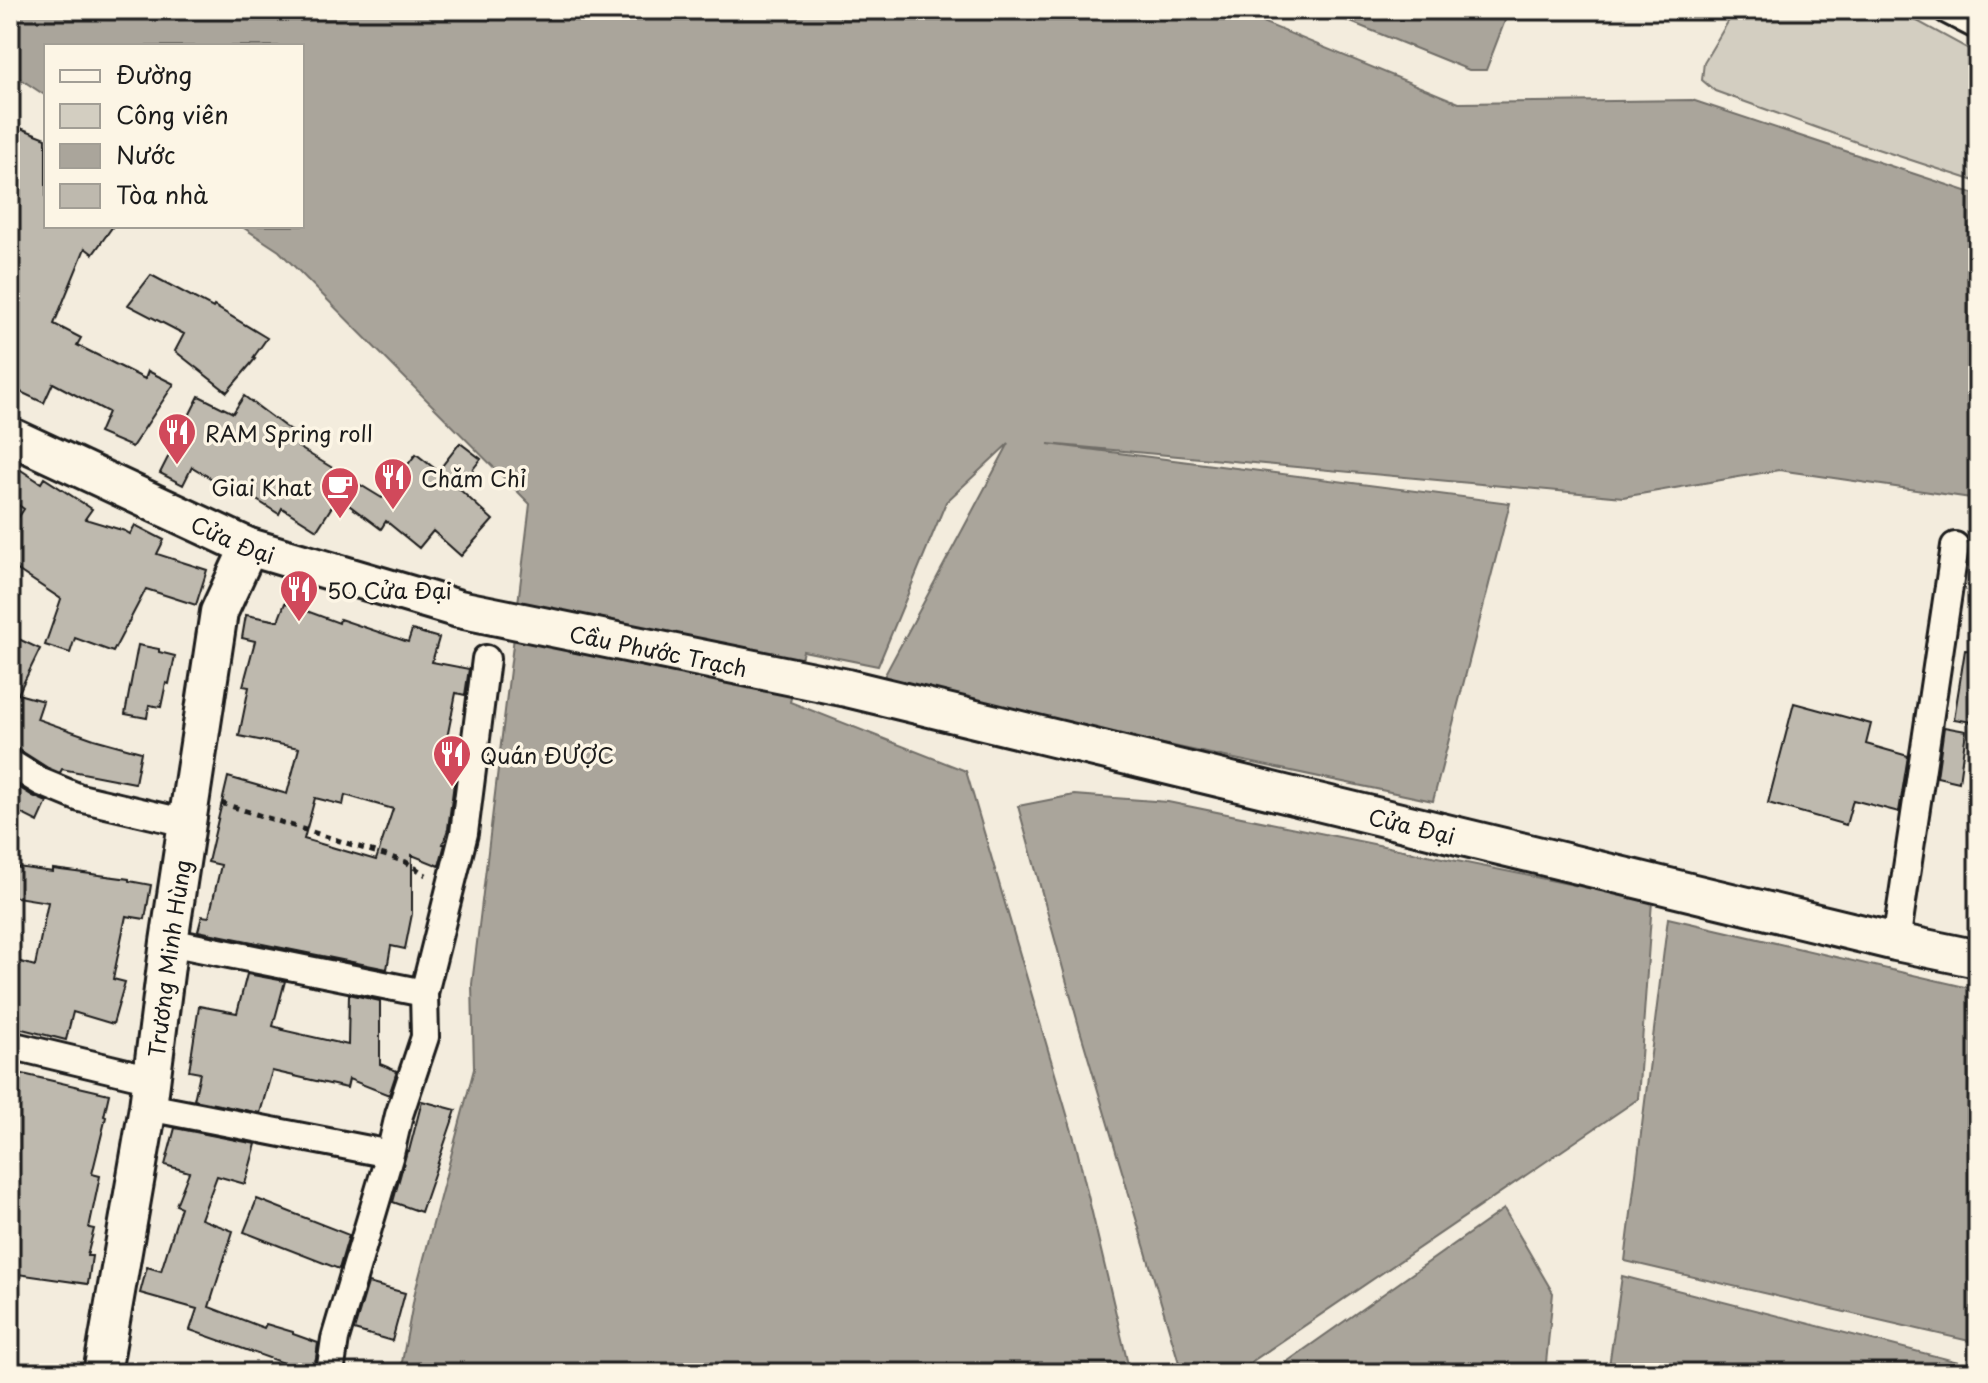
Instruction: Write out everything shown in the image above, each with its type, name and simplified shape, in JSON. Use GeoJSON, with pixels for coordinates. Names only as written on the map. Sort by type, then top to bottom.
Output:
{"type":"FeatureCollection","features":[{"type":"Feature","properties":{"kind":"street"},"geometry":{"type":"LineString","coordinates":[[1947,10],[1978,26]]}},
{"type":"Feature","properties":{"kind":"street","name":"Cửa Đại"},"geometry":{"type":"LineString","coordinates":[[10,436],[249,547],[470,611]]}},
{"type":"Feature","properties":{"kind":"street"},"geometry":{"type":"LineString","coordinates":[[1896,942],[1955,546]]}},
{"type":"Feature","properties":{"kind":"street","name":"Trương Minh Hùng"},"geometry":{"type":"LineString","coordinates":[[102,1373],[150,1093],[169,942],[219,612],[249,547]]}},
{"type":"Feature","properties":{"kind":"street","name":"Cầu Phước Trạch"},"geometry":{"type":"LineString","coordinates":[[470,611],[847,688]]}},
{"type":"Feature","properties":{"kind":"street"},"geometry":{"type":"LineString","coordinates":[[330,1373],[335,1339],[399,1115],[425,1037],[424,993],[464,833],[486,659]]}},
{"type":"Feature","properties":{"kind":"street","name":"Cửa Đại"},"geometry":{"type":"LineString","coordinates":[[847,688],[1896,942],[1978,959]]}},
{"type":"Feature","properties":{"kind":"street"},"geometry":{"type":"LineString","coordinates":[[10,763],[41,782],[80,798],[189,808]]}},
{"type":"Feature","properties":{"kind":"street"},"geometry":{"type":"LineString","coordinates":[[169,942],[424,993]]}},
{"type":"Feature","properties":{"kind":"street"},"geometry":{"type":"LineString","coordinates":[[10,1045],[150,1093],[390,1154]]}},
{"type":"Feature","properties":{"kind":"path"},"geometry":{"type":"LineString","coordinates":[[189,808],[406,862],[451,890]]}},
{"type":"Feature","properties":{"kind":"green space"},"geometry":{"type":"Polygon","coordinates":[[[1735,10],[1897,10],[1978,54],[1978,182],[1715,91],[1702,80],[1704,62],[1735,10]]]}},
{"type":"Feature","properties":{"kind":"water"},"geometry":{"type":"Polygon","coordinates":[[[10,10],[1233,10],[1459,103],[1692,100],[1978,195],[1978,499],[1779,470],[1623,497],[1048,444],[1510,503],[1433,801],[880,684],[1009,443],[946,502],[878,666],[803,651],[790,702],[966,771],[1076,1145],[1130,1373],[400,1373],[415,1292],[474,1069],[472,984],[530,504],[279,251],[244,228],[304,228],[304,44],[44,44],[44,95],[10,72],[10,10]]]}},
{"type":"Feature","properties":{"kind":"water"},"geometry":{"type":"Polygon","coordinates":[[[1321,10],[1509,10],[1486,70],[1469,70],[1321,10]]]}},
{"type":"Feature","properties":{"kind":"water"},"geometry":{"type":"Polygon","coordinates":[[[1074,795],[1168,802],[1652,901],[1638,1099],[1235,1373],[1182,1373],[1080,1030],[1018,806],[1074,795]]]}},
{"type":"Feature","properties":{"kind":"water"},"geometry":{"type":"Polygon","coordinates":[[[1668,918],[1978,990],[1978,1343],[1625,1261],[1668,918]]]}},
{"type":"Feature","properties":{"kind":"water"},"geometry":{"type":"Polygon","coordinates":[[[1504,1209],[1553,1293],[1545,1373],[1271,1373],[1504,1209]]]}},
{"type":"Feature","properties":{"kind":"water"},"geometry":{"type":"Polygon","coordinates":[[[1622,1276],[1978,1367],[1978,1373],[1608,1373],[1622,1276]]]}},
{"type":"Feature","properties":{"kind":"building"},"geometry":{"type":"Polygon","coordinates":[[[10,124],[44,137],[44,228],[112,228],[93,254],[85,248],[54,324],[81,338],[77,345],[145,379],[148,371],[174,384],[132,447],[99,433],[108,412],[53,383],[44,403],[10,387],[10,124]]]}},
{"type":"Feature","properties":{"kind":"building"},"geometry":{"type":"Polygon","coordinates":[[[151,275],[214,306],[267,338],[255,359],[227,392],[175,351],[184,334],[128,305],[151,275]]]}},
{"type":"Feature","properties":{"kind":"building"},"geometry":{"type":"Polygon","coordinates":[[[199,396],[233,413],[244,396],[303,440],[298,447],[382,498],[416,454],[438,471],[460,443],[481,459],[458,488],[493,520],[461,556],[433,531],[419,548],[386,521],[381,529],[338,497],[317,530],[282,508],[279,514],[247,494],[244,498],[192,467],[183,485],[160,473],[199,396]]]}},
{"type":"Feature","properties":{"kind":"building"},"geometry":{"type":"Polygon","coordinates":[[[10,463],[41,483],[44,478],[92,509],[85,519],[130,534],[135,525],[164,540],[157,554],[207,570],[196,605],[146,589],[113,652],[75,638],[70,653],[45,645],[61,599],[10,565],[10,530],[24,509],[10,499],[10,463]]]}},
{"type":"Feature","properties":{"kind":"building"},"geometry":{"type":"Polygon","coordinates":[[[285,603],[339,623],[340,619],[408,642],[412,630],[439,638],[432,662],[469,669],[465,695],[456,693],[442,763],[456,768],[448,829],[439,866],[412,855],[412,914],[405,949],[391,946],[387,969],[198,931],[202,916],[209,917],[221,865],[208,862],[228,777],[287,794],[299,748],[239,736],[249,687],[243,686],[255,641],[242,638],[246,615],[278,621],[285,603]],[[345,795],[343,805],[315,798],[304,839],[376,860],[393,809],[345,795]]]}},
{"type":"Feature","properties":{"kind":"building"},"geometry":{"type":"Polygon","coordinates":[[[10,635],[40,649],[18,694],[43,701],[37,719],[141,752],[135,783],[62,769],[60,773],[10,747],[10,635]]]}},
{"type":"Feature","properties":{"kind":"building"},"geometry":{"type":"Polygon","coordinates":[[[138,645],[175,656],[161,707],[149,705],[147,718],[125,714],[138,645]]]}},
{"type":"Feature","properties":{"kind":"building"},"geometry":{"type":"Polygon","coordinates":[[[1965,650],[1978,651],[1978,723],[1954,719],[1965,650]]]}},
{"type":"Feature","properties":{"kind":"building"},"geometry":{"type":"Polygon","coordinates":[[[1794,703],[1871,724],[1866,744],[1908,756],[1899,812],[1853,800],[1846,825],[1768,803],[1794,703]]]}},
{"type":"Feature","properties":{"kind":"building"},"geometry":{"type":"Polygon","coordinates":[[[1944,727],[1966,731],[1959,782],[1937,777],[1944,727]]]}},
{"type":"Feature","properties":{"kind":"building"},"geometry":{"type":"Polygon","coordinates":[[[10,782],[47,802],[38,822],[10,808],[10,782]]]}},
{"type":"Feature","properties":{"kind":"building"},"geometry":{"type":"Polygon","coordinates":[[[10,866],[129,879],[151,885],[145,919],[126,916],[113,979],[125,982],[113,1024],[73,1012],[66,1040],[10,1026],[10,959],[35,966],[48,902],[10,896],[10,866]]]}},
{"type":"Feature","properties":{"kind":"building"},"geometry":{"type":"Polygon","coordinates":[[[247,974],[285,981],[273,1026],[348,1045],[349,994],[380,1001],[380,1064],[397,1071],[389,1095],[349,1079],[347,1088],[272,1071],[260,1113],[194,1100],[200,1073],[189,1071],[199,1006],[237,1013],[247,974]]]}},
{"type":"Feature","properties":{"kind":"building"},"geometry":{"type":"Polygon","coordinates":[[[10,1071],[109,1094],[92,1174],[100,1176],[89,1228],[94,1229],[87,1256],[92,1256],[88,1284],[10,1273],[10,1071]]]}},
{"type":"Feature","properties":{"kind":"building"},"geometry":{"type":"Polygon","coordinates":[[[422,1101],[456,1110],[421,1212],[393,1202],[422,1101]]]}},
{"type":"Feature","properties":{"kind":"building"},"geometry":{"type":"Polygon","coordinates":[[[175,1128],[256,1144],[245,1184],[217,1176],[201,1219],[233,1231],[209,1307],[264,1328],[266,1324],[318,1343],[311,1373],[190,1330],[197,1309],[140,1293],[147,1267],[161,1271],[181,1207],[176,1205],[189,1172],[165,1165],[175,1128]]]}},
{"type":"Feature","properties":{"kind":"building"},"geometry":{"type":"Polygon","coordinates":[[[257,1199],[349,1235],[339,1269],[244,1232],[257,1199]]]}},
{"type":"Feature","properties":{"kind":"building"},"geometry":{"type":"Polygon","coordinates":[[[368,1283],[405,1293],[392,1341],[354,1330],[368,1283]]]}},
{"type":"Feature","properties":{"kind":"place","name":"RAM Spring roll"},"geometry":{"type":"Point","coordinates":[177,466]}},
{"type":"Feature","properties":{"kind":"place","name":"Chăm Chỉ"},"geometry":{"type":"Point","coordinates":[393,511]}},
{"type":"Feature","properties":{"kind":"place","name":"Giai Khat"},"geometry":{"type":"Point","coordinates":[340,520]}},
{"type":"Feature","properties":{"kind":"place","name":"50 Cửa Đại"},"geometry":{"type":"Point","coordinates":[299,623]}},
{"type":"Feature","properties":{"kind":"place","name":"Quán ĐƯỢC"},"geometry":{"type":"Point","coordinates":[452,788]}}]}
